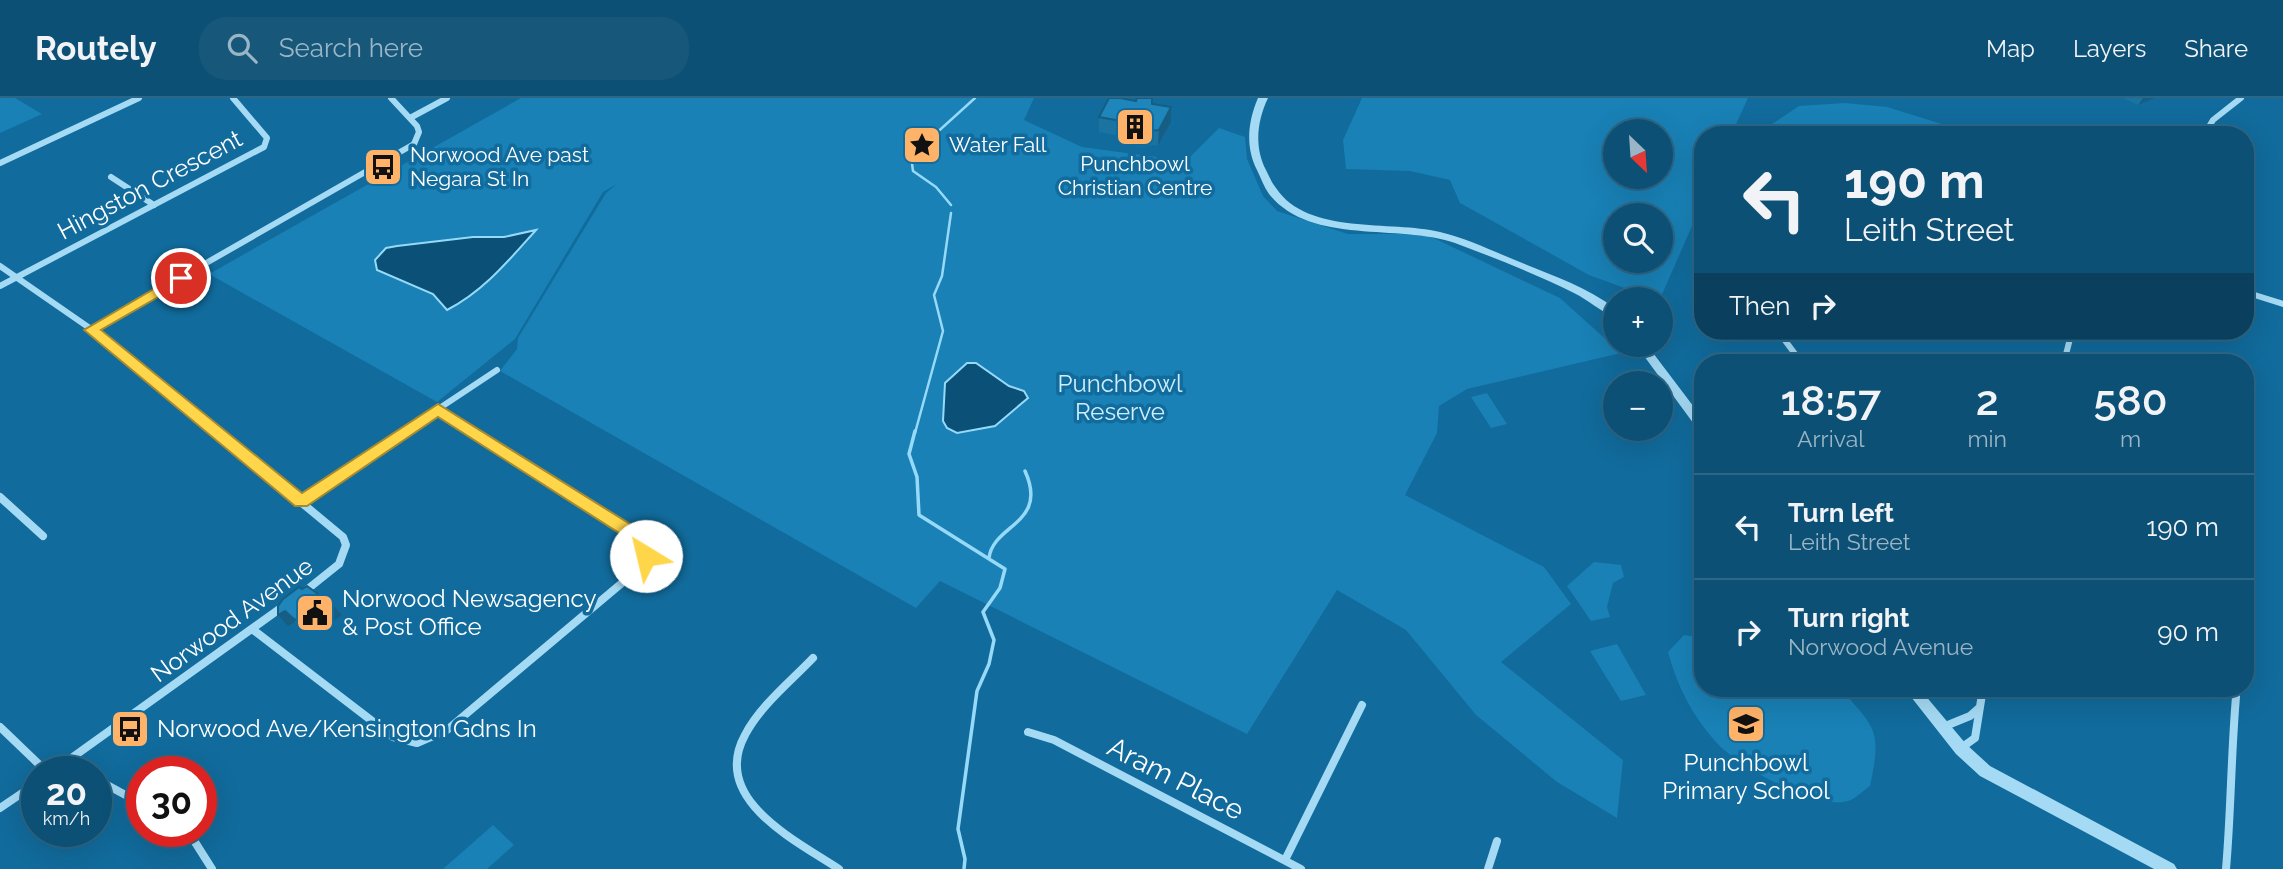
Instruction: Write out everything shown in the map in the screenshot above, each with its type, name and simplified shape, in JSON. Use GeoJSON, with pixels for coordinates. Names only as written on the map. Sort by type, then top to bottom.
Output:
{"type":"FeatureCollection","features":[{"type":"Feature","properties":{"kind":"street"},"geometry":{"type":"LineString","coordinates":[[0,163],[139,98]]}},
{"type":"Feature","properties":{"kind":"street","name":"Hingston Crescent"},"geometry":{"type":"LineString","coordinates":[[0,286],[264,147],[267,138],[233,98]]}},
{"type":"Feature","properties":{"kind":"street"},"geometry":{"type":"LineString","coordinates":[[91,330],[407,150],[414,144],[419,132],[410,117],[391,98]]}},
{"type":"Feature","properties":{"kind":"street"},"geometry":{"type":"LineString","coordinates":[[410,117],[447,98]]}},
{"type":"Feature","properties":{"kind":"street"},"geometry":{"type":"LineString","coordinates":[[1263,98],[1253,132],[1256,155],[1271,189],[1293,210],[1319,221],[1343,226],[1410,229],[1447,237],[1587,295],[1603,305]]}},
{"type":"Feature","properties":{"kind":"street"},"geometry":{"type":"LineString","coordinates":[[2209,126],[2213,120],[2241,98]]}},
{"type":"Feature","properties":{"kind":"street"},"geometry":{"type":"LineString","coordinates":[[111,177],[154,205]]}},
{"type":"Feature","properties":{"kind":"street","name":"Norwood Avenue"},"geometry":{"type":"LineString","coordinates":[[0,266],[91,330],[343,537],[345,554],[328,575],[74,756]]}},
{"type":"Feature","properties":{"kind":"street"},"geometry":{"type":"LineString","coordinates":[[2254,295],[2283,304]]}},
{"type":"Feature","properties":{"kind":"street"},"geometry":{"type":"LineString","coordinates":[[1650,357],[1694,416]]}},
{"type":"Feature","properties":{"kind":"street"},"geometry":{"type":"LineString","coordinates":[[301,501],[497,370]]}},
{"type":"Feature","properties":{"kind":"street"},"geometry":{"type":"LineString","coordinates":[[252,628],[393,737],[416,743],[447,730],[641,567],[646,556],[640,539],[438,410]]}},
{"type":"Feature","properties":{"kind":"street"},"geometry":{"type":"LineString","coordinates":[[0,497],[43,536]]}},
{"type":"Feature","properties":{"kind":"street"},"geometry":{"type":"LineString","coordinates":[[813,658],[744,736],[734,762],[735,776],[738,789],[760,813],[839,869]]}},
{"type":"Feature","properties":{"kind":"street"},"geometry":{"type":"LineString","coordinates":[[1918,697],[1961,748],[1986,771],[2169,869]]}},
{"type":"Feature","properties":{"kind":"street"},"geometry":{"type":"LineString","coordinates":[[1961,748],[1975,738],[1980,725],[1981,697]]}},
{"type":"Feature","properties":{"kind":"street"},"geometry":{"type":"LineString","coordinates":[[2226,869],[2231,814],[2229,773],[2236,698]]}},
{"type":"Feature","properties":{"kind":"street"},"geometry":{"type":"LineString","coordinates":[[1285,860],[1362,705]]}},
{"type":"Feature","properties":{"kind":"street"},"geometry":{"type":"LineString","coordinates":[[1943,727],[1970,716],[1979,708]]}},
{"type":"Feature","properties":{"kind":"street"},"geometry":{"type":"LineString","coordinates":[[0,727],[32,756]]}},
{"type":"Feature","properties":{"kind":"street","name":"Aram Place"},"geometry":{"type":"LineString","coordinates":[[1028,732],[1054,740],[1301,869]]}},
{"type":"Feature","properties":{"kind":"street"},"geometry":{"type":"LineString","coordinates":[[0,808],[21,794]]}},
{"type":"Feature","properties":{"kind":"street"},"geometry":{"type":"LineString","coordinates":[[1488,869],[1497,841]]}},
{"type":"Feature","properties":{"kind":"street"},"geometry":{"type":"LineString","coordinates":[[198,847],[212,869]]}},
{"type":"Feature","properties":{"kind":"green space"},"geometry":{"type":"Polygon","coordinates":[[[0,98],[15,98],[42,114],[0,133],[0,98]]]}},
{"type":"Feature","properties":{"kind":"green space","name":"Punchbowl Reserve"},"geometry":{"type":"Polygon","coordinates":[[[521,98],[1034,98],[1024,120],[1082,147],[1186,161],[1219,128],[1245,137],[1247,159],[1263,196],[1277,211],[1348,234],[1425,234],[1560,298],[1603,337],[1604,357],[1467,389],[1439,406],[1437,433],[1405,495],[1544,567],[1571,604],[1501,662],[1623,760],[1617,818],[1557,782],[1476,715],[1406,630],[1337,590],[1247,734],[940,581],[916,608],[500,371],[517,349],[518,338],[606,193],[617,184],[603,192],[515,339],[437,402],[209,274],[521,98]]]}},
{"type":"Feature","properties":{"kind":"green space"},"geometry":{"type":"Polygon","coordinates":[[[1362,98],[1748,98],[1735,126],[1694,126],[1694,222],[1673,269],[1673,203],[1603,203],[1603,273],[1671,273],[1665,287],[1622,287],[1589,275],[1460,203],[1450,180],[1410,171],[1346,169],[1343,140],[1362,98]]]}},
{"type":"Feature","properties":{"kind":"green space"},"geometry":{"type":"Polygon","coordinates":[[[1845,103],[1887,107],[1945,125],[1769,126],[1799,106],[1845,103]]]}},
{"type":"Feature","properties":{"kind":"green space"},"geometry":{"type":"Polygon","coordinates":[[[1487,393],[1507,424],[1491,428],[1471,397],[1487,393]]]}},
{"type":"Feature","properties":{"kind":"green space"},"geometry":{"type":"Polygon","coordinates":[[[1594,562],[1621,565],[1624,577],[1613,583],[1607,607],[1610,617],[1591,621],[1567,586],[1594,562]]]}},
{"type":"Feature","properties":{"kind":"green space"},"geometry":{"type":"Polygon","coordinates":[[[1684,635],[1694,637],[1694,697],[1848,697],[1873,731],[1875,753],[1870,786],[1848,801],[1817,799],[1777,784],[1740,762],[1715,741],[1699,721],[1686,700],[1668,652],[1684,635]]]}},
{"type":"Feature","properties":{"kind":"green space"},"geometry":{"type":"Polygon","coordinates":[[[1617,644],[1646,695],[1621,701],[1590,651],[1617,644]]]}},
{"type":"Feature","properties":{"kind":"green space"},"geometry":{"type":"Polygon","coordinates":[[[493,825],[514,845],[487,869],[443,869],[493,825]]]}},
{"type":"Feature","properties":{"kind":"shaded area"},"geometry":{"type":"Polygon","coordinates":[[[536,230],[473,294],[447,310],[433,294],[377,270],[375,260],[386,248],[473,237],[504,237],[536,230]]]}},
{"type":"Feature","properties":{"kind":"shaded area"},"geometry":{"type":"Polygon","coordinates":[[[967,363],[976,363],[1009,386],[1024,391],[1028,398],[995,426],[957,433],[947,428],[943,421],[945,383],[967,363]]]}},
{"type":"Feature","properties":{"kind":"building"},"geometry":{"type":"Polygon","coordinates":[[[1109,98],[1136,101],[1137,98],[1152,98],[1152,104],[1171,107],[1159,130],[1137,132],[1126,122],[1099,117],[1109,98]]]}},
{"type":"Feature","properties":{"kind":"building"},"geometry":{"type":"Polygon","coordinates":[[[307,586],[333,605],[321,612],[314,607],[295,620],[285,611],[278,615],[278,606],[283,599],[299,587],[302,589],[307,586]]]}},
{"type":"Feature","properties":{"kind":"waterway"},"geometry":{"type":"LineString","coordinates":[[951,205],[936,187],[913,171],[911,156],[975,98]]}},
{"type":"Feature","properties":{"kind":"waterway"},"geometry":{"type":"LineString","coordinates":[[915,433],[943,331],[934,295],[942,276],[951,213]]}},
{"type":"Feature","properties":{"kind":"waterway"},"geometry":{"type":"LineString","coordinates":[[915,431],[909,454],[917,477],[919,515],[1005,569],[1000,588],[983,612],[994,640],[989,664],[977,691],[958,829],[965,859],[964,869]]}},
{"type":"Feature","properties":{"kind":"waterway"},"geometry":{"type":"LineString","coordinates":[[989,558],[993,547],[1018,522],[1030,502],[1031,489],[1025,471]]}},
{"type":"Feature","properties":{"kind":"place","name":"Punchbowl Christian Centre"},"geometry":{"type":"Point","coordinates":[1135,127]}},
{"type":"Feature","properties":{"kind":"place","name":"Water Fall"},"geometry":{"type":"Point","coordinates":[922,145]}},
{"type":"Feature","properties":{"kind":"place","name":"Norwood Ave past Negara St In"},"geometry":{"type":"Point","coordinates":[383,167]}},
{"type":"Feature","properties":{"kind":"place","name":"Norwood Newsagency & Post Office"},"geometry":{"type":"Point","coordinates":[315,613]}},
{"type":"Feature","properties":{"kind":"place","name":"Punchbowl Primary School"},"geometry":{"type":"Point","coordinates":[1746,724]}},
{"type":"Feature","properties":{"kind":"place","name":"Norwood Ave/Kensington Gdns In"},"geometry":{"type":"Point","coordinates":[130,729]}},
{"type":"Feature","properties":{"kind":"route"},"geometry":{"type":"LineString","coordinates":[[181,278],[91,330],[301,501],[438,410],[640,539],[646,556]]}}]}
